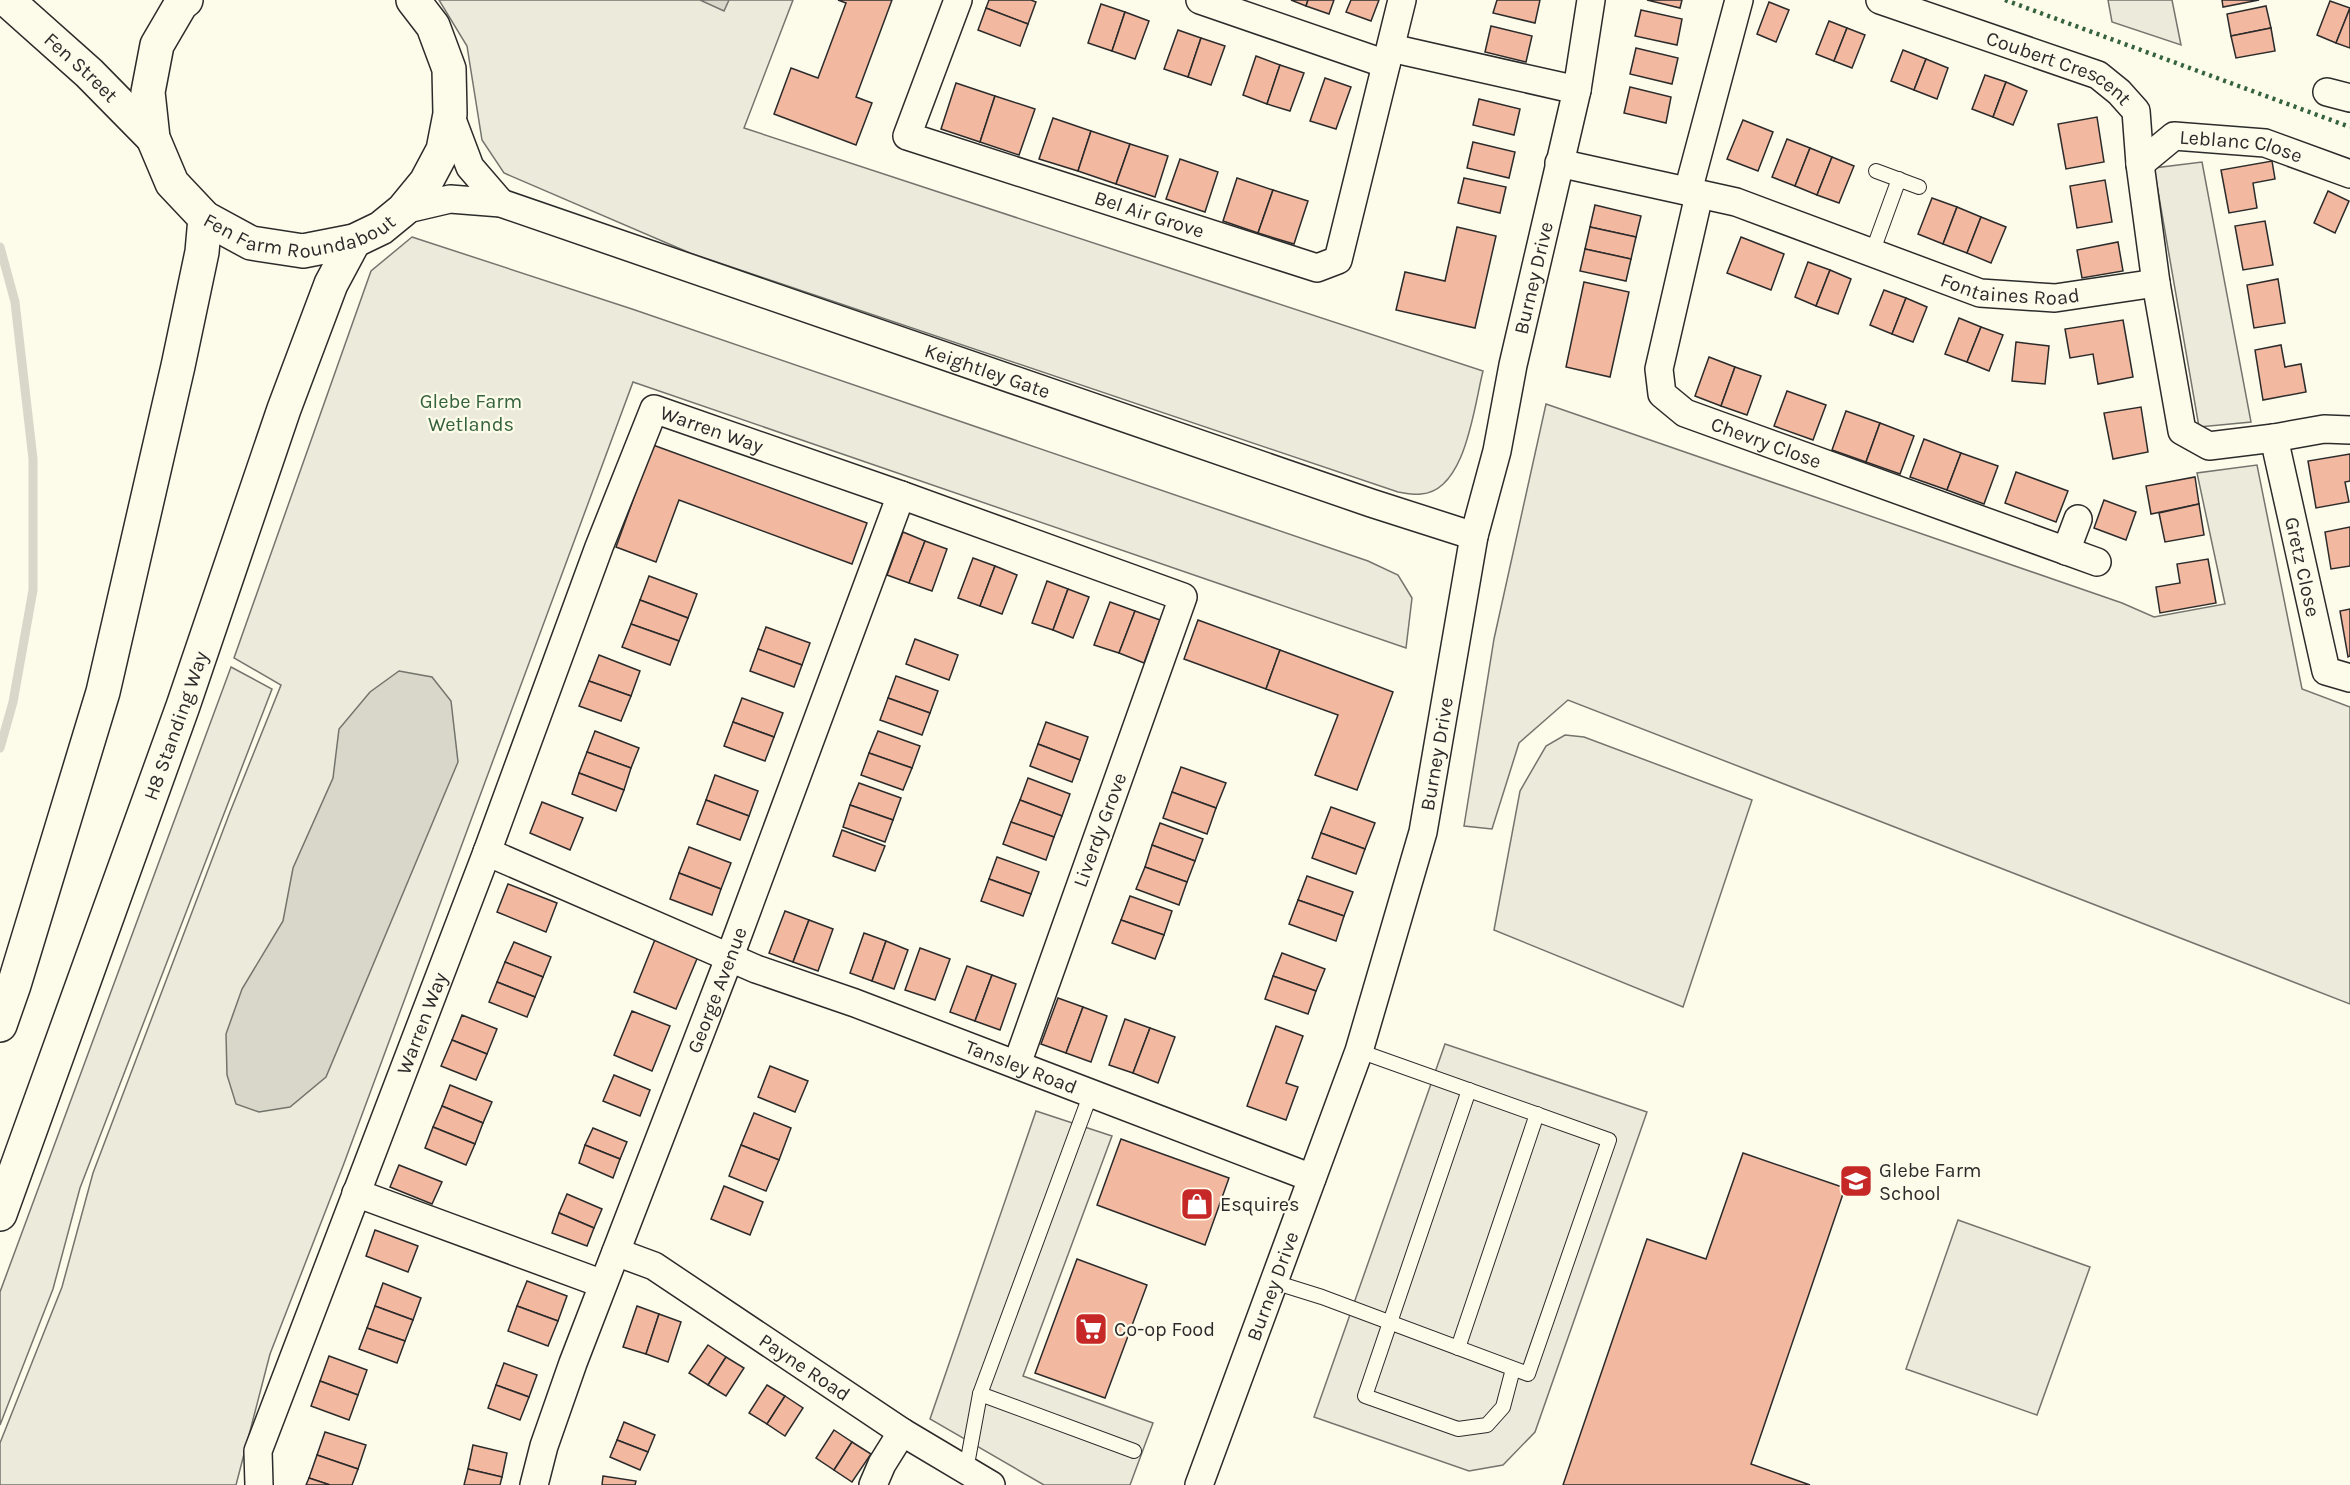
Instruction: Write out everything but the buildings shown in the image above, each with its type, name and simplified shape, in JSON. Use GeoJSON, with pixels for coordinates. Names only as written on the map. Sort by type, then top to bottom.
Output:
{"type":"FeatureCollection","features":[{"type":"Feature","properties":{"kind":"main road","name":"Fen Street"},"geometry":{"type":"LineString","coordinates":[[7,0],[89,73],[153,138]]}},
{"type":"Feature","properties":{"kind":"main road","name":"Fen Farm Roundabout"},"geometry":{"type":"LineString","coordinates":[[186,0],[181,4],[157,45],[148,92],[153,138],[172,183],[205,218],[251,243],[303,251],[354,241],[381,228],[403,210],[426,182],[443,150],[450,114],[448,69],[433,26],[413,0]]}},
{"type":"Feature","properties":{"kind":"main road"},"geometry":{"type":"LineString","coordinates":[[0,1025],[103,692],[178,366],[202,252],[205,218]]}},
{"type":"Feature","properties":{"kind":"main road","name":"H8 Standing Way"},"geometry":{"type":"LineString","coordinates":[[0,1214],[179,717],[284,409],[332,285],[354,241]]}},
{"type":"Feature","properties":{"kind":"street","name":"Bel Air Grove"},"geometry":{"type":"LineString","coordinates":[[958,0],[907,136],[1317,268],[1338,260],[1388,56]]}},
{"type":"Feature","properties":{"kind":"street"},"geometry":{"type":"LineString","coordinates":[[1388,56],[1402,0]]}},
{"type":"Feature","properties":{"kind":"street","name":"Burney Drive"},"geometry":{"type":"LineString","coordinates":[[1199,1485],[1359,1051],[1423,832],[1474,536],[1497,451],[1513,365],[1577,90],[1591,0]]}},
{"type":"Feature","properties":{"kind":"street"},"geometry":{"type":"LineString","coordinates":[[1694,193],[1739,0]]}},
{"type":"Feature","properties":{"kind":"street","name":"Coubert Crescent"},"geometry":{"type":"LineString","coordinates":[[1880,0],[2098,75],[2119,92],[2136,111],[2140,164],[2156,283]]}},
{"type":"Feature","properties":{"kind":"street"},"geometry":{"type":"LineString","coordinates":[[1208,1],[1388,56],[1577,90]]}},
{"type":"Feature","properties":{"kind":"street","name":"Keightley Gate"},"geometry":{"type":"LineString","coordinates":[[450,114],[470,167],[501,203]]}},
{"type":"Feature","properties":{"kind":"street","name":"Leblanc Close"},"geometry":{"type":"LineString","coordinates":[[2140,164],[2174,136],[2265,143],[2350,174]]}},
{"type":"Feature","properties":{"kind":"street","name":"Fontaines Road"},"geometry":{"type":"LineString","coordinates":[[1559,163],[1736,202],[1980,293],[2055,298],[2156,283]]}},
{"type":"Feature","properties":{"kind":"street","name":"Chevry Close"},"geometry":{"type":"LineString","coordinates":[[1694,193],[1659,369],[1662,394],[1685,413],[2097,562]]}},
{"type":"Feature","properties":{"kind":"street","name":"Keightley Gate"},"geometry":{"type":"LineString","coordinates":[[403,210],[450,199],[501,203],[1371,503],[1474,536]]}},
{"type":"Feature","properties":{"kind":"street"},"geometry":{"type":"LineString","coordinates":[[2156,283],[2182,431],[2209,446],[2324,429],[2350,430]]}},
{"type":"Feature","properties":{"kind":"street","name":"Warren Way"},"geometry":{"type":"LineString","coordinates":[[259,1485],[258,1451],[488,852],[599,547],[654,409],[1183,597]]}},
{"type":"Feature","properties":{"kind":"street","name":"Gretz Close"},"geometry":{"type":"LineString","coordinates":[[2274,438],[2326,670],[2350,678]]}},
{"type":"Feature","properties":{"kind":"street","name":"George Avenue"},"geometry":{"type":"LineString","coordinates":[[534,1485],[544,1446],[603,1284],[730,956],[901,495]]}},
{"type":"Feature","properties":{"kind":"street"},"geometry":{"type":"LineString","coordinates":[[2066,551],[2078,519]]}},
{"type":"Feature","properties":{"kind":"street","name":"Liverdy Grove"},"geometry":{"type":"LineString","coordinates":[[1017,1064],[1183,597]]}},
{"type":"Feature","properties":{"kind":"street"},"geometry":{"type":"LineString","coordinates":[[488,852],[730,956]]}},
{"type":"Feature","properties":{"kind":"street","name":"Tansley Road"},"geometry":{"type":"LineString","coordinates":[[730,956],[756,969],[855,1003],[1312,1178]]}},
{"type":"Feature","properties":{"kind":"street"},"geometry":{"type":"LineString","coordinates":[[356,1193],[603,1284]]}},
{"type":"Feature","properties":{"kind":"street","name":"Payne Road"},"geometry":{"type":"LineString","coordinates":[[616,1252],[654,1266],[902,1432],[991,1485]]}},
{"type":"Feature","properties":{"kind":"street"},"geometry":{"type":"LineString","coordinates":[[873,1485],[882,1464],[902,1432]]}},
{"type":"Feature","properties":{"kind":"lane"},"geometry":{"type":"LineString","coordinates":[[1876,171],[1919,187]]}},
{"type":"Feature","properties":{"kind":"lane"},"geometry":{"type":"LineString","coordinates":[[1872,253],[1899,179]]}},
{"type":"Feature","properties":{"kind":"lane"},"geometry":{"type":"LineString","coordinates":[[1274,1282],[1322,1297],[1528,1374],[1609,1140],[1359,1051]]}},
{"type":"Feature","properties":{"kind":"lane"},"geometry":{"type":"LineString","coordinates":[[1470,1090],[1365,1395],[1458,1430],[1487,1425],[1503,1407],[1514,1369]]}},
{"type":"Feature","properties":{"kind":"lane"},"geometry":{"type":"LineString","coordinates":[[966,1470],[980,1394],[1091,1093]]}},
{"type":"Feature","properties":{"kind":"lane"},"geometry":{"type":"LineString","coordinates":[[1458,1348],[1538,1114]]}},
{"type":"Feature","properties":{"kind":"lane"},"geometry":{"type":"LineString","coordinates":[[980,1394],[1134,1451]]}},
{"type":"Feature","properties":{"kind":"green space"},"geometry":{"type":"Polygon","coordinates":[[[439,0],[793,0],[744,128],[1483,371],[1471,425],[1458,463],[1448,478],[1436,489],[1421,494],[1398,492],[690,253],[504,173],[482,140],[467,46],[439,0]]]}},
{"type":"Feature","properties":{"kind":"green space"},"geometry":{"type":"Polygon","coordinates":[[[2108,0],[2172,0],[2181,45],[2112,22],[2108,0]]]}},
{"type":"Feature","properties":{"kind":"green space"},"geometry":{"type":"Polygon","coordinates":[[[2202,162],[2251,422],[2199,427],[2154,168],[2202,162]]]}},
{"type":"Feature","properties":{"kind":"green space","name":"Glebe Farm Wetlands"},"geometry":{"type":"Polygon","coordinates":[[[412,237],[632,309],[1368,561],[1398,575],[1412,598],[1406,648],[633,382],[343,1166],[270,1354],[236,1485],[0,1485],[0,1443],[62,1287],[93,1173],[230,812],[281,685],[234,658],[371,271],[412,237]]]}},
{"type":"Feature","properties":{"kind":"green space"},"geometry":{"type":"Polygon","coordinates":[[[1546,404],[2122,603],[2154,617],[2225,604],[2197,473],[2257,465],[2302,689],[2350,707],[2350,1004],[1568,700],[1519,743],[1492,829],[1464,826],[1494,639],[1546,404]]]}},
{"type":"Feature","properties":{"kind":"green space"},"geometry":{"type":"Polygon","coordinates":[[[231,667],[272,689],[80,1188],[53,1289],[0,1425],[0,1292],[231,667]]]}},
{"type":"Feature","properties":{"kind":"green space"},"geometry":{"type":"Polygon","coordinates":[[[1565,735],[1584,737],[1752,800],[1683,1007],[1494,930],[1520,791],[1546,746],[1565,735]]]}},
{"type":"Feature","properties":{"kind":"green space"},"geometry":{"type":"Polygon","coordinates":[[[1958,1220],[2090,1267],[2037,1415],[1906,1369],[1958,1220]]]}},
{"type":"Feature","properties":{"kind":"shaded area"},"geometry":{"type":"Polygon","coordinates":[[[700,0],[729,0],[724,11],[700,0]]]}},
{"type":"Feature","properties":{"kind":"shaded area"},"geometry":{"type":"Polygon","coordinates":[[[399,671],[432,677],[451,701],[458,762],[326,1077],[290,1107],[259,1112],[236,1104],[227,1075],[226,1034],[242,989],[283,921],[293,868],[333,778],[339,729],[370,692],[399,671]]]}},
{"type":"Feature","properties":{"kind":"shaded area"},"geometry":{"type":"Polygon","coordinates":[[[1445,1044],[1647,1112],[1535,1432],[1503,1465],[1469,1471],[1314,1417],[1445,1044]]]}},
{"type":"Feature","properties":{"kind":"shaded area"},"geometry":{"type":"Polygon","coordinates":[[[1036,1111],[1112,1136],[1023,1376],[1153,1423],[1130,1485],[1044,1485],[930,1419],[1036,1111]]]}},
{"type":"Feature","properties":{"kind":"waterway"},"geometry":{"type":"LineString","coordinates":[[0,247],[15,302],[33,459],[33,590],[13,702],[0,748]]}},
{"type":"Feature","properties":{"kind":"hedge"},"geometry":{"type":"LineString","coordinates":[[2005,0],[2350,127]]}},
{"type":"Feature","properties":{"kind":"place","name":"Glebe Farm School"},"geometry":{"type":"Point","coordinates":[1856,1181]}},
{"type":"Feature","properties":{"kind":"place","name":"Esquires"},"geometry":{"type":"Point","coordinates":[1197,1204]}},
{"type":"Feature","properties":{"kind":"place","name":"Co-op Food"},"geometry":{"type":"Point","coordinates":[1091,1329]}}]}
